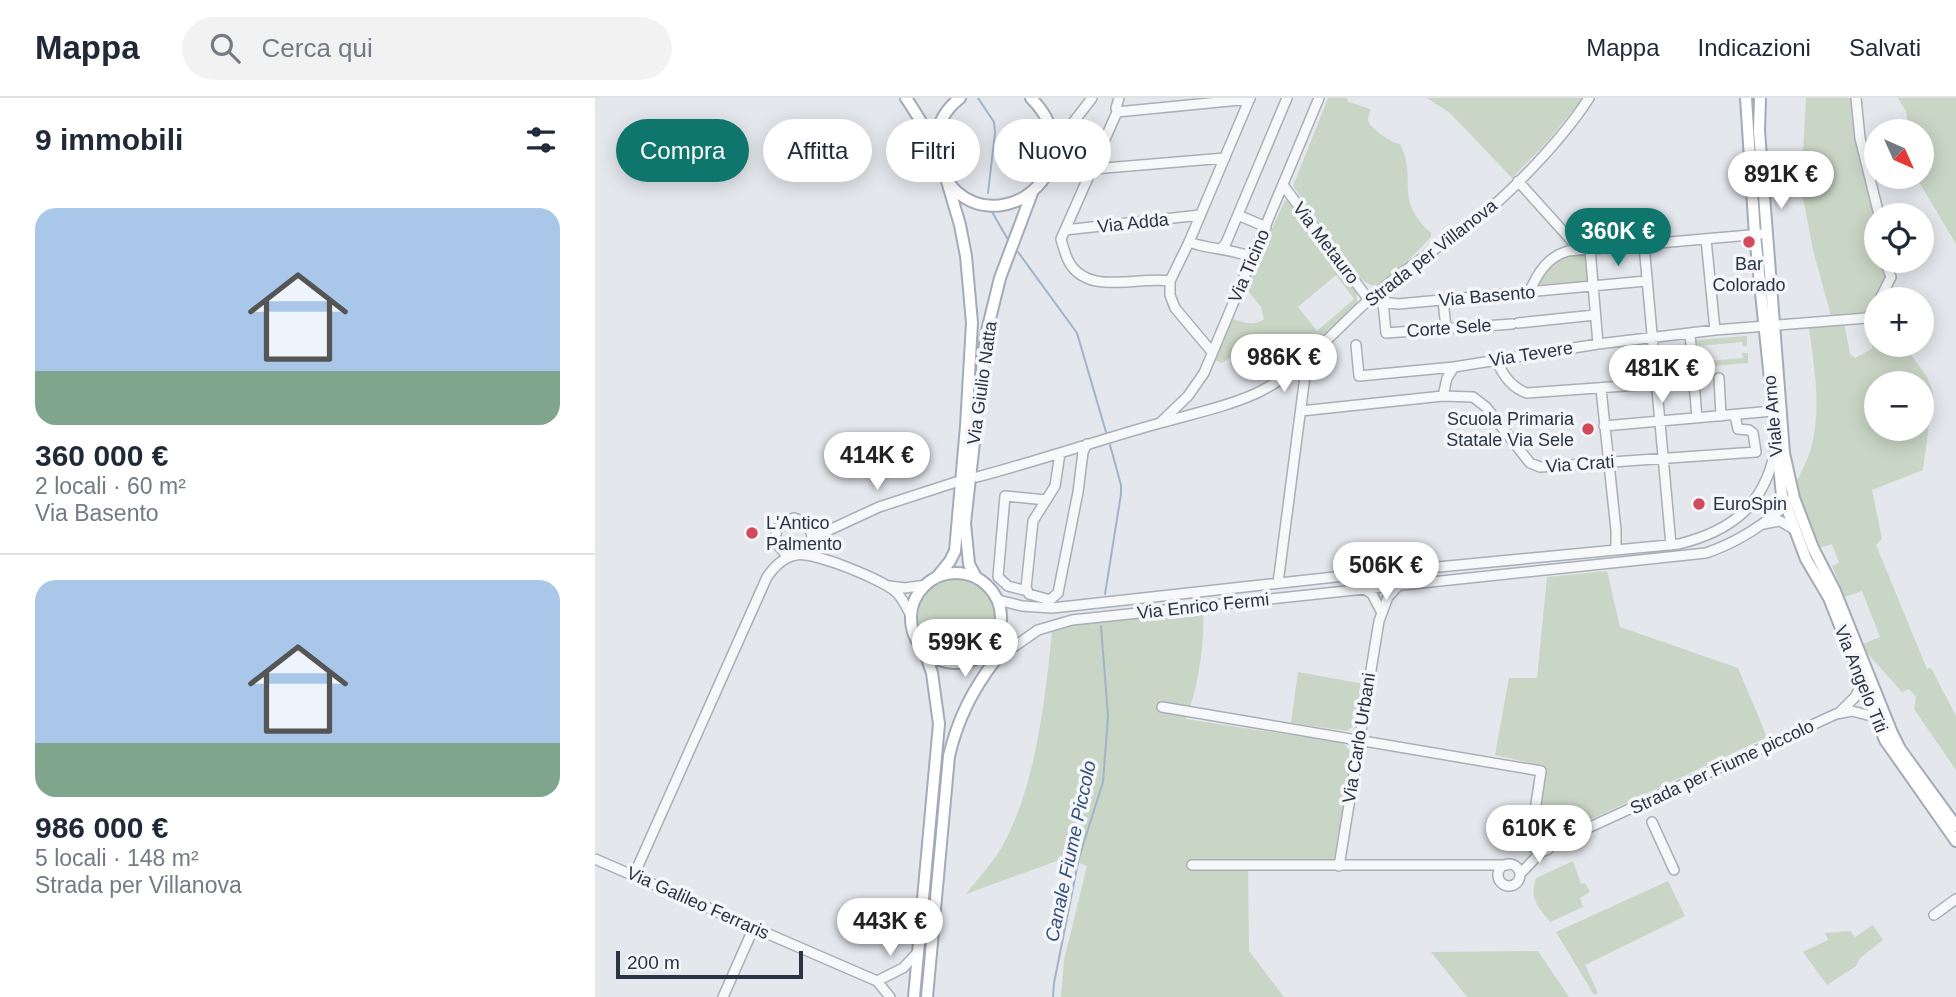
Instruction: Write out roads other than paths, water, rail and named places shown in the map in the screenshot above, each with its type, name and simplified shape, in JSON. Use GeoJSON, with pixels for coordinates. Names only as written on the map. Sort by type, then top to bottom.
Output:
{"type":"FeatureCollection","features":[{"type":"Feature","properties":{"kind":"main road","name":"Via Giulio Natta"},"geometry":{"type":"LineString","coordinates":[[907,98],[919,119]]}},
{"type":"Feature","properties":{"kind":"main road"},"geometry":{"type":"LineString","coordinates":[[942,119],[951,104],[960,98]]}},
{"type":"Feature","properties":{"kind":"main road"},"geometry":{"type":"LineString","coordinates":[[1031,98],[1048,119]]}},
{"type":"Feature","properties":{"kind":"main road","name":"Viale Arno"},"geometry":{"type":"LineString","coordinates":[[1746,98],[1755,235],[1770,326],[1784,453],[1794,498]]}},
{"type":"Feature","properties":{"kind":"main road","name":"Viale Arno"},"geometry":{"type":"LineString","coordinates":[[1760,98],[1759,131],[1767,232],[1775,451],[1785,506]]}},
{"type":"Feature","properties":{"kind":"main road","name":"Via Giulio Natta"},"geometry":{"type":"LineString","coordinates":[[937,577],[955,551],[972,323],[966,256],[947,182]]}},
{"type":"Feature","properties":{"kind":"main road"},"geometry":{"type":"LineString","coordinates":[[948,182],[960,194],[977,203],[996,205],[1015,202],[1032,192]]}},
{"type":"Feature","properties":{"kind":"main road","name":"Via Giulio Natta"},"geometry":{"type":"LineString","coordinates":[[976,578],[969,564],[965,523],[986,335],[1000,278],[1032,192],[1040,182]]}},
{"type":"Feature","properties":{"kind":"main road","name":"Via Angelo Titi"},"geometry":{"type":"LineString","coordinates":[[1794,498],[1892,733],[1900,749],[1956,826]]}},
{"type":"Feature","properties":{"kind":"main road","name":"Via Angelo Titi"},"geometry":{"type":"LineString","coordinates":[[1785,506],[1806,559],[1829,598],[1885,740],[1956,841]]}},
{"type":"Feature","properties":{"kind":"main road"},"geometry":{"type":"LineString","coordinates":[[963,573],[976,578],[992,591],[998,600],[1001,614],[996,659],[976,659],[949,664],[936,660],[925,652],[911,627],[915,599],[926,584],[937,577],[963,573]]}},
{"type":"Feature","properties":{"kind":"main road"},"geometry":{"type":"LineString","coordinates":[[976,659],[996,640]]}},
{"type":"Feature","properties":{"kind":"main road"},"geometry":{"type":"LineString","coordinates":[[914,997],[939,724],[932,673],[925,652]]}},
{"type":"Feature","properties":{"kind":"main road","name":"Via Enrico Fermi"},"geometry":{"type":"LineString","coordinates":[[926,997],[949,756],[966,703],[996,659]]}},
{"type":"Feature","properties":{"kind":"street"},"geometry":{"type":"LineString","coordinates":[[1076,119],[1092,98]]}},
{"type":"Feature","properties":{"kind":"street","name":"Via Adda"},"geometry":{"type":"LineString","coordinates":[[1111,126],[1119,98]]}},
{"type":"Feature","properties":{"kind":"street"},"geometry":{"type":"LineString","coordinates":[[1117,112],[1183,101],[1250,98],[1170,281],[1170,295],[1175,308],[1212,352]]}},
{"type":"Feature","properties":{"kind":"street"},"geometry":{"type":"LineString","coordinates":[[1221,249],[1226,243],[1287,98]]}},
{"type":"Feature","properties":{"kind":"street","name":"Via Ticino"},"geometry":{"type":"LineString","coordinates":[[1160,423],[1188,396],[1204,373],[1319,98]]}},
{"type":"Feature","properties":{"kind":"street","name":"Strada per Villanova"},"geometry":{"type":"LineString","coordinates":[[977,477],[1183,418],[1258,392],[1307,361],[1397,276],[1474,222],[1518,181],[1580,112],[1589,98]]}},
{"type":"Feature","properties":{"kind":"street"},"geometry":{"type":"LineString","coordinates":[[1739,98],[1746,98]]}},
{"type":"Feature","properties":{"kind":"street"},"geometry":{"type":"LineString","coordinates":[[1856,98],[1860,138],[1876,203]]}},
{"type":"Feature","properties":{"kind":"street"},"geometry":{"type":"LineString","coordinates":[[1111,168],[1225,158]]}},
{"type":"Feature","properties":{"kind":"street"},"geometry":{"type":"LineString","coordinates":[[1518,181],[1585,250],[1592,285],[1598,344]]}},
{"type":"Feature","properties":{"kind":"street","name":"Via Adda"},"geometry":{"type":"LineString","coordinates":[[1065,230],[1087,182]]}},
{"type":"Feature","properties":{"kind":"street","name":"Via Metauro"},"geometry":{"type":"LineString","coordinates":[[1283,186],[1369,300]]}},
{"type":"Feature","properties":{"kind":"street","name":"Via Adda"},"geometry":{"type":"LineString","coordinates":[[1065,230],[1200,215]]}},
{"type":"Feature","properties":{"kind":"street"},"geometry":{"type":"LineString","coordinates":[[1238,215],[1266,227]]}},
{"type":"Feature","properties":{"kind":"street"},"geometry":{"type":"LineString","coordinates":[[1065,230],[1061,239],[1068,261],[1089,279],[1104,282],[1158,279],[1170,281]]}},
{"type":"Feature","properties":{"kind":"street"},"geometry":{"type":"LineString","coordinates":[[1529,293],[1535,278],[1559,253],[1767,232]]}},
{"type":"Feature","properties":{"kind":"street"},"geometry":{"type":"LineString","coordinates":[[1706,239],[1714,330]]}},
{"type":"Feature","properties":{"kind":"street"},"geometry":{"type":"LineString","coordinates":[[1189,242],[1213,250],[1237,250],[1253,258]]}},
{"type":"Feature","properties":{"kind":"street"},"geometry":{"type":"LineString","coordinates":[[1644,245],[1671,545]]}},
{"type":"Feature","properties":{"kind":"street","name":"Via Basento"},"geometry":{"type":"LineString","coordinates":[[1369,300],[1398,304],[1646,281]]}},
{"type":"Feature","properties":{"kind":"street"},"geometry":{"type":"LineString","coordinates":[[1443,300],[1446,328]]}},
{"type":"Feature","properties":{"kind":"street","name":"Corte Sele"},"geometry":{"type":"LineString","coordinates":[[1383,302],[1386,333],[1595,315]]}},
{"type":"Feature","properties":{"kind":"street","name":"Via Tevere"},"geometry":{"type":"LineString","coordinates":[[1356,345],[1359,376],[1454,367],[1598,344],[1714,330],[1864,318]]}},
{"type":"Feature","properties":{"kind":"street"},"geometry":{"type":"LineString","coordinates":[[1690,334],[1697,418]]}},
{"type":"Feature","properties":{"kind":"street"},"geometry":{"type":"LineString","coordinates":[[1496,359],[1502,374],[1527,394],[1694,381]]}},
{"type":"Feature","properties":{"kind":"street","name":"Via Enrico Fermi"},"geometry":{"type":"LineString","coordinates":[[1278,583],[1307,361]]}},
{"type":"Feature","properties":{"kind":"street"},"geometry":{"type":"LineString","coordinates":[[1443,396],[1447,378],[1454,367]]}},
{"type":"Feature","properties":{"kind":"street"},"geometry":{"type":"LineString","coordinates":[[1719,378],[1721,416]]}},
{"type":"Feature","properties":{"kind":"street"},"geometry":{"type":"LineString","coordinates":[[1601,389],[1616,550]]}},
{"type":"Feature","properties":{"kind":"street","name":"Via Crati"},"geometry":{"type":"LineString","coordinates":[[1301,411],[1443,396],[1473,397],[1486,407],[1535,467],[1756,452],[1753,433],[1738,429],[1735,416]]}},
{"type":"Feature","properties":{"kind":"street"},"geometry":{"type":"LineString","coordinates":[[1604,426],[1773,411]]}},
{"type":"Feature","properties":{"kind":"street"},"geometry":{"type":"LineString","coordinates":[[1046,500],[1005,496],[998,577],[1008,586],[1050,600],[1058,593],[1083,452],[1087,444]]}},
{"type":"Feature","properties":{"kind":"street","name":"Via Enrico Fermi"},"geometry":{"type":"LineString","coordinates":[[998,600],[1022,606],[1052,608],[1671,545],[1705,538],[1741,514],[1762,490],[1770,474],[1775,451]]}},
{"type":"Feature","properties":{"kind":"street"},"geometry":{"type":"LineString","coordinates":[[1027,591],[1033,521],[1055,486],[1060,453]]}},
{"type":"Feature","properties":{"kind":"street"},"geometry":{"type":"LineString","coordinates":[[802,554],[812,538],[880,506],[956,482]]}},
{"type":"Feature","properties":{"kind":"street","name":"Via Enrico Fermi"},"geometry":{"type":"LineString","coordinates":[[996,659],[1038,631],[1072,620],[1706,553],[1727,546],[1761,525],[1794,498]]}},
{"type":"Feature","properties":{"kind":"street"},"geometry":{"type":"LineString","coordinates":[[789,557],[777,543],[776,531],[780,525],[794,518],[803,521],[812,538]]}},
{"type":"Feature","properties":{"kind":"street"},"geometry":{"type":"LineString","coordinates":[[1761,525],[1780,521],[1792,527]]}},
{"type":"Feature","properties":{"kind":"street"},"geometry":{"type":"LineString","coordinates":[[634,875],[767,577],[779,563],[802,554],[836,563],[898,593],[911,616]]}},
{"type":"Feature","properties":{"kind":"street"},"geometry":{"type":"LineString","coordinates":[[887,586],[905,588],[926,584]]}},
{"type":"Feature","properties":{"kind":"street","name":"Via Carlo Urbani"},"geometry":{"type":"LineString","coordinates":[[1339,866],[1381,611],[1398,586]]}},
{"type":"Feature","properties":{"kind":"street"},"geometry":{"type":"LineString","coordinates":[[1365,589],[1372,594],[1381,611]]}},
{"type":"Feature","properties":{"kind":"street"},"geometry":{"type":"LineString","coordinates":[[1836,714],[1849,705],[1862,684]]}},
{"type":"Feature","properties":{"kind":"street"},"geometry":{"type":"LineString","coordinates":[[1162,707],[1541,771],[1526,860],[1514,869],[1487,866],[1192,865]]}},
{"type":"Feature","properties":{"kind":"street","name":"Strada per Fiume piccolo"},"geometry":{"type":"LineString","coordinates":[[1547,848],[1836,714],[1852,711],[1875,717]]}},
{"type":"Feature","properties":{"kind":"street"},"geometry":{"type":"LineString","coordinates":[[1498,876],[1501,869],[1514,869],[1547,848],[1552,838],[1535,810]]}},
{"type":"Feature","properties":{"kind":"street"},"geometry":{"type":"LineString","coordinates":[[1652,822],[1674,870]]}},
{"type":"Feature","properties":{"kind":"street"},"geometry":{"type":"LineString","coordinates":[[1531,840],[1536,831],[1571,836]]}},
{"type":"Feature","properties":{"kind":"street"},"geometry":{"type":"LineString","coordinates":[[1531,840],[1536,849],[1547,848]]}},
{"type":"Feature","properties":{"kind":"street","name":"Via Galileo Ferraris"},"geometry":{"type":"LineString","coordinates":[[595,859],[877,981]]}},
{"type":"Feature","properties":{"kind":"street"},"geometry":{"type":"LineString","coordinates":[[1487,866],[1495,870],[1503,884],[1510,886],[1516,883],[1514,869]]}},
{"type":"Feature","properties":{"kind":"street"},"geometry":{"type":"LineString","coordinates":[[1934,915],[1956,899]]}},
{"type":"Feature","properties":{"kind":"street"},"geometry":{"type":"LineString","coordinates":[[723,997],[754,927]]}},
{"type":"Feature","properties":{"kind":"street"},"geometry":{"type":"LineString","coordinates":[[890,997],[877,981],[903,968],[917,953]]}},
{"type":"Feature","properties":{"kind":"waterway","name":"Canale Fiume Piccolo"},"geometry":{"type":"LineString","coordinates":[[978,98],[994,122],[988,193]]}},
{"type":"Feature","properties":{"kind":"waterway","name":"Canale Fiume Piccolo"},"geometry":{"type":"LineString","coordinates":[[991,210],[1007,238]]}},
{"type":"Feature","properties":{"kind":"waterway","name":"Canale Fiume Piccolo"},"geometry":{"type":"LineString","coordinates":[[1018,252],[1077,333],[1106,432]]}},
{"type":"Feature","properties":{"kind":"waterway","name":"Canale Fiume Piccolo"},"geometry":{"type":"LineString","coordinates":[[1105,594],[1121,494],[1110,445]]}},
{"type":"Feature","properties":{"kind":"waterway","name":"Canale Fiume Piccolo"},"geometry":{"type":"LineString","coordinates":[[1053,997],[1079,858],[1103,782],[1108,716],[1101,626]]}},
{"type":"Feature","properties":{"kind":"place","name":"Bar Colorado"},"geometry":{"type":"Point","coordinates":[1749,242]}},
{"type":"Feature","properties":{"kind":"place","name":"Scuola Primaria Statale Via Sele"},"geometry":{"type":"Point","coordinates":[1588,429]}},
{"type":"Feature","properties":{"kind":"place","name":"EuroSpin"},"geometry":{"type":"Point","coordinates":[1699,504]}},
{"type":"Feature","properties":{"kind":"place","name":"L'Antico Palmento"},"geometry":{"type":"Point","coordinates":[752,533]}}]}
